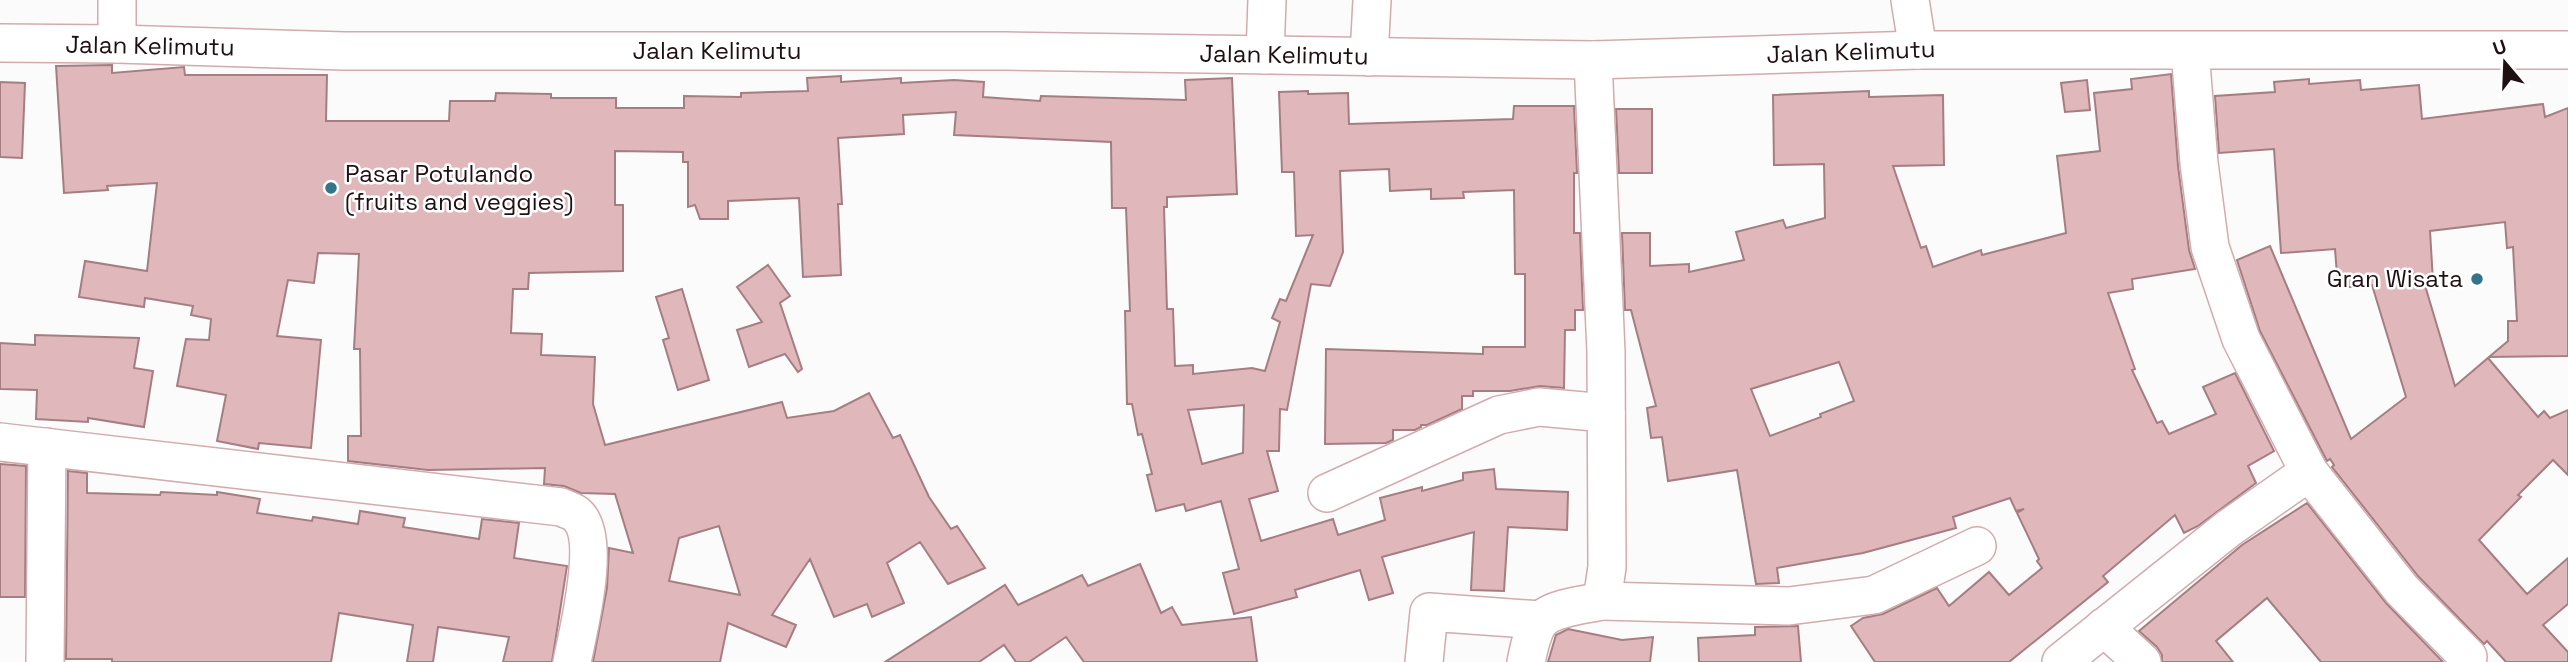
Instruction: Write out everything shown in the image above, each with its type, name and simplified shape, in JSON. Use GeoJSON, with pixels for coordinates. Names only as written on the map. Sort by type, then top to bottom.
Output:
{"type":"FeatureCollection","features":[{"type":"Feature","properties":{"kind":"street"},"geometry":{"type":"LineString","coordinates":[[117,0],[117,44]]}},
{"type":"Feature","properties":{"kind":"street"},"geometry":{"type":"LineString","coordinates":[[1265,55],[1267,0]]}},
{"type":"Feature","properties":{"kind":"street"},"geometry":{"type":"LineString","coordinates":[[1369,57],[1372,0]]}},
{"type":"Feature","properties":{"kind":"street"},"geometry":{"type":"LineString","coordinates":[[1910,0],[1918,50]]}},
{"type":"Feature","properties":{"kind":"street","name":"Jalan Kelimutu"},"geometry":{"type":"LineString","coordinates":[[0,43],[344,51],[1005,51],[1593,60],[1918,50],[2568,50]]}},
{"type":"Feature","properties":{"kind":"street"},"geometry":{"type":"LineString","coordinates":[[2190,51],[2199,163],[2210,247],[2241,339],[2309,472],[2402,590],[2468,657]]}},
{"type":"Feature","properties":{"kind":"street"},"geometry":{"type":"LineString","coordinates":[[1593,60],[1606,352],[1607,567],[1602,601]]}},
{"type":"Feature","properties":{"kind":"street"},"geometry":{"type":"LineString","coordinates":[[1327,494],[1499,415],[1539,407],[1606,413]]}},
{"type":"Feature","properties":{"kind":"street"},"geometry":{"type":"LineString","coordinates":[[0,442],[561,508],[577,514],[585,530],[589,552],[572,662]]}},
{"type":"Feature","properties":{"kind":"street"},"geometry":{"type":"LineString","coordinates":[[46,662],[47,447]]}},
{"type":"Feature","properties":{"kind":"street"},"geometry":{"type":"LineString","coordinates":[[2061,662],[2229,528],[2309,472]]}},
{"type":"Feature","properties":{"kind":"street"},"geometry":{"type":"LineString","coordinates":[[1424,662],[1430,612],[1541,620],[1576,606],[1602,601],[1789,606],[1874,595],[1977,546]]}},
{"type":"Feature","properties":{"kind":"street"},"geometry":{"type":"LineString","coordinates":[[1526,662],[1533,634],[1541,620]]}},
{"type":"Feature","properties":{"kind":"street"},"geometry":{"type":"LineString","coordinates":[[2104,627],[2142,662]]}},
{"type":"Feature","properties":{"kind":"building"},"geometry":{"type":"Polygon","coordinates":[[[112,65],[112,73],[184,67],[185,75],[327,75],[326,121],[449,121],[450,101],[495,101],[496,93],[551,94],[551,98],[616,98],[616,108],[684,108],[684,96],[741,97],[741,93],[808,91],[807,78],[841,76],[841,82],[901,78],[901,83],[954,80],[984,82],[983,97],[1040,101],[1041,96],[1186,100],[1185,80],[1232,78],[1237,194],[1167,197],[1167,207],[1164,207],[1167,309],[1173,309],[1175,366],[1193,365],[1193,374],[1252,368],[1265,371],[1280,322],[1272,318],[1280,299],[1286,301],[1313,235],[1296,236],[1294,172],[1282,172],[1279,92],[1348,93],[1349,124],[1513,119],[1514,106],[1574,106],[1577,173],[1574,173],[1574,233],[1580,233],[1583,310],[1575,310],[1575,330],[1565,330],[1564,388],[1540,386],[1510,391],[1473,391],[1473,396],[1462,396],[1462,409],[1427,425],[1421,425],[1415,430],[1393,430],[1393,440],[1386,443],[1325,444],[1326,349],[1483,354],[1483,347],[1525,347],[1525,274],[1515,274],[1514,190],[1463,192],[1464,198],[1431,199],[1431,189],[1390,191],[1389,169],[1340,171],[1343,252],[1330,286],[1311,284],[1287,410],[1280,409],[1279,451],[1267,451],[1278,491],[1249,499],[1261,541],[1333,519],[1338,535],[1385,520],[1380,498],[1463,480],[1463,473],[1494,469],[1496,489],[1568,492],[1567,530],[1508,527],[1504,591],[1471,590],[1474,532],[1382,557],[1393,593],[1369,600],[1360,570],[1295,590],[1297,597],[1234,614],[1223,573],[1239,569],[1221,501],[1186,511],[1184,504],[1156,511],[1147,475],[1152,474],[1142,434],[1138,435],[1132,404],[1127,404],[1125,311],[1130,311],[1126,208],[1112,208],[1111,142],[954,135],[956,112],[903,115],[904,134],[838,138],[842,204],[838,204],[841,275],[803,277],[799,198],[728,201],[728,219],[700,219],[695,205],[688,207],[688,162],[683,162],[683,152],[615,151],[615,205],[623,205],[623,271],[529,273],[528,289],[513,289],[511,333],[542,334],[541,355],[595,357],[593,404],[605,445],[782,402],[787,418],[834,411],[869,393],[893,438],[900,435],[929,497],[951,529],[957,526],[985,568],[948,584],[920,542],[887,563],[904,603],[872,617],[867,604],[834,617],[810,559],[772,615],[796,625],[786,647],[728,623],[720,662],[593,662],[607,588],[609,548],[633,553],[615,494],[581,493],[564,486],[544,484],[545,468],[428,470],[348,461],[348,436],[361,436],[360,349],[354,349],[359,254],[318,253],[314,283],[288,280],[277,336],[321,340],[311,448],[259,443],[258,449],[217,441],[226,395],[177,386],[186,339],[209,340],[211,319],[191,315],[193,306],[145,298],[144,307],[79,297],[85,261],[147,271],[157,183],[107,186],[108,190],[64,193],[56,66],[112,65]],[[1244,405],[1188,410],[1202,464],[1243,453],[1244,405]],[[719,526],[679,538],[669,581],[740,595],[719,526]]]}},
{"type":"Feature","properties":{"kind":"building"},"geometry":{"type":"Polygon","coordinates":[[[2171,74],[2178,166],[2189,250],[2195,269],[2132,279],[2133,289],[2108,293],[2135,369],[2132,370],[2157,423],[2162,421],[2169,434],[2216,414],[2203,387],[2235,373],[2274,451],[2248,466],[2256,483],[2198,526],[2184,533],[2175,515],[2103,576],[2108,582],[2009,662],[1875,662],[1851,626],[1863,618],[1883,614],[1937,588],[1949,606],[1989,572],[2009,595],[2042,568],[2017,513],[2024,509],[2016,511],[2010,498],[1953,517],[1956,528],[1863,553],[1777,568],[1779,583],[1756,584],[1737,470],[1668,481],[1662,437],[1651,438],[1647,408],[1656,406],[1631,310],[1625,310],[1622,233],[1650,233],[1650,266],[1689,264],[1689,272],[1744,260],[1736,232],[1783,220],[1786,228],[1825,218],[1824,164],[1774,165],[1773,95],[1869,91],[1869,97],[1943,95],[1944,165],[1893,166],[1921,248],[1926,246],[1933,267],[1981,250],[1982,255],[2066,233],[2057,156],[2100,151],[2094,93],[2132,89],[2131,79],[2171,74]],[[1839,362],[1751,389],[1770,436],[1854,401],[1839,362]]]}},
{"type":"Feature","properties":{"kind":"building"},"geometry":{"type":"Polygon","coordinates":[[[2309,79],[2309,84],[2360,80],[2361,90],[2419,85],[2422,119],[2543,104],[2545,117],[2568,108],[2568,356],[2489,357],[2508,341],[2508,321],[2517,321],[2513,247],[2507,248],[2505,222],[2430,231],[2433,281],[2424,282],[2455,386],[2488,358],[2538,417],[2544,411],[2550,418],[2568,410],[2568,475],[2553,460],[2479,540],[2527,594],[2568,558],[2568,604],[2543,625],[2568,652],[2568,662],[2506,662],[2487,641],[2484,644],[2418,576],[2332,467],[2334,465],[2330,459],[2327,461],[2260,331],[2237,260],[2270,246],[2351,439],[2406,397],[2372,285],[2338,288],[2335,249],[2281,253],[2274,149],[2219,153],[2215,96],[2275,92],[2274,82],[2309,79]]]}},
{"type":"Feature","properties":{"kind":"building"},"geometry":{"type":"Polygon","coordinates":[[[2087,80],[2090,110],[2065,112],[2061,83],[2087,80]]]}},
{"type":"Feature","properties":{"kind":"building"},"geometry":{"type":"Polygon","coordinates":[[[0,82],[25,83],[22,158],[0,157],[0,82]]]}},
{"type":"Feature","properties":{"kind":"building"},"geometry":{"type":"Polygon","coordinates":[[[1616,109],[1652,109],[1652,173],[1619,173],[1616,109]]]}},
{"type":"Feature","properties":{"kind":"building"},"geometry":{"type":"Polygon","coordinates":[[[768,265],[790,296],[780,303],[802,369],[798,372],[785,354],[749,367],[737,330],[762,322],[737,287],[768,265]]]}},
{"type":"Feature","properties":{"kind":"building"},"geometry":{"type":"Polygon","coordinates":[[[682,289],[709,380],[678,390],[663,340],[669,338],[656,297],[682,289]]]}},
{"type":"Feature","properties":{"kind":"building"},"geometry":{"type":"Polygon","coordinates":[[[35,335],[139,338],[134,368],[153,371],[144,427],[88,418],[88,422],[36,419],[37,390],[0,389],[0,343],[35,345],[35,335]]]}},
{"type":"Feature","properties":{"kind":"building"},"geometry":{"type":"Polygon","coordinates":[[[0,464],[26,466],[25,597],[0,597],[0,464]]]}},
{"type":"Feature","properties":{"kind":"building"},"geometry":{"type":"Polygon","coordinates":[[[68,471],[87,473],[87,493],[160,495],[161,492],[217,495],[217,492],[260,499],[257,513],[312,521],[313,517],[358,524],[360,511],[405,518],[403,527],[479,539],[482,519],[519,523],[514,558],[567,566],[552,662],[503,662],[509,637],[438,627],[433,662],[407,662],[413,625],[339,613],[331,662],[112,662],[112,659],[66,659],[68,471]]]}},
{"type":"Feature","properties":{"kind":"building"},"geometry":{"type":"Polygon","coordinates":[[[2307,503],[2386,603],[2443,662],[2321,662],[2267,598],[2216,641],[2233,662],[2162,662],[2162,655],[2157,647],[2139,631],[2242,545],[2307,503]]]}},
{"type":"Feature","properties":{"kind":"building"},"geometry":{"type":"Polygon","coordinates":[[[1140,564],[1161,613],[1172,607],[1182,625],[1251,617],[1257,662],[1084,662],[1066,637],[1029,662],[1016,662],[1004,645],[979,662],[885,662],[1005,585],[1018,605],[1082,575],[1088,586],[1140,564]]]}},
{"type":"Feature","properties":{"kind":"building"},"geometry":{"type":"Polygon","coordinates":[[[1798,626],[1801,662],[1699,662],[1698,638],[1755,635],[1755,627],[1798,626]]]}},
{"type":"Feature","properties":{"kind":"building"},"geometry":{"type":"Polygon","coordinates":[[[1568,629],[1622,640],[1653,637],[1650,662],[1548,662],[1556,635],[1568,629]]]}},
{"type":"Feature","properties":{"kind":"place","name":"Pasar Potulando (fruits and veggies)"},"geometry":{"type":"Point","coordinates":[331,188]}},
{"type":"Feature","properties":{"kind":"place","name":"Gran Wisata"},"geometry":{"type":"Point","coordinates":[2477,279]}}]}
